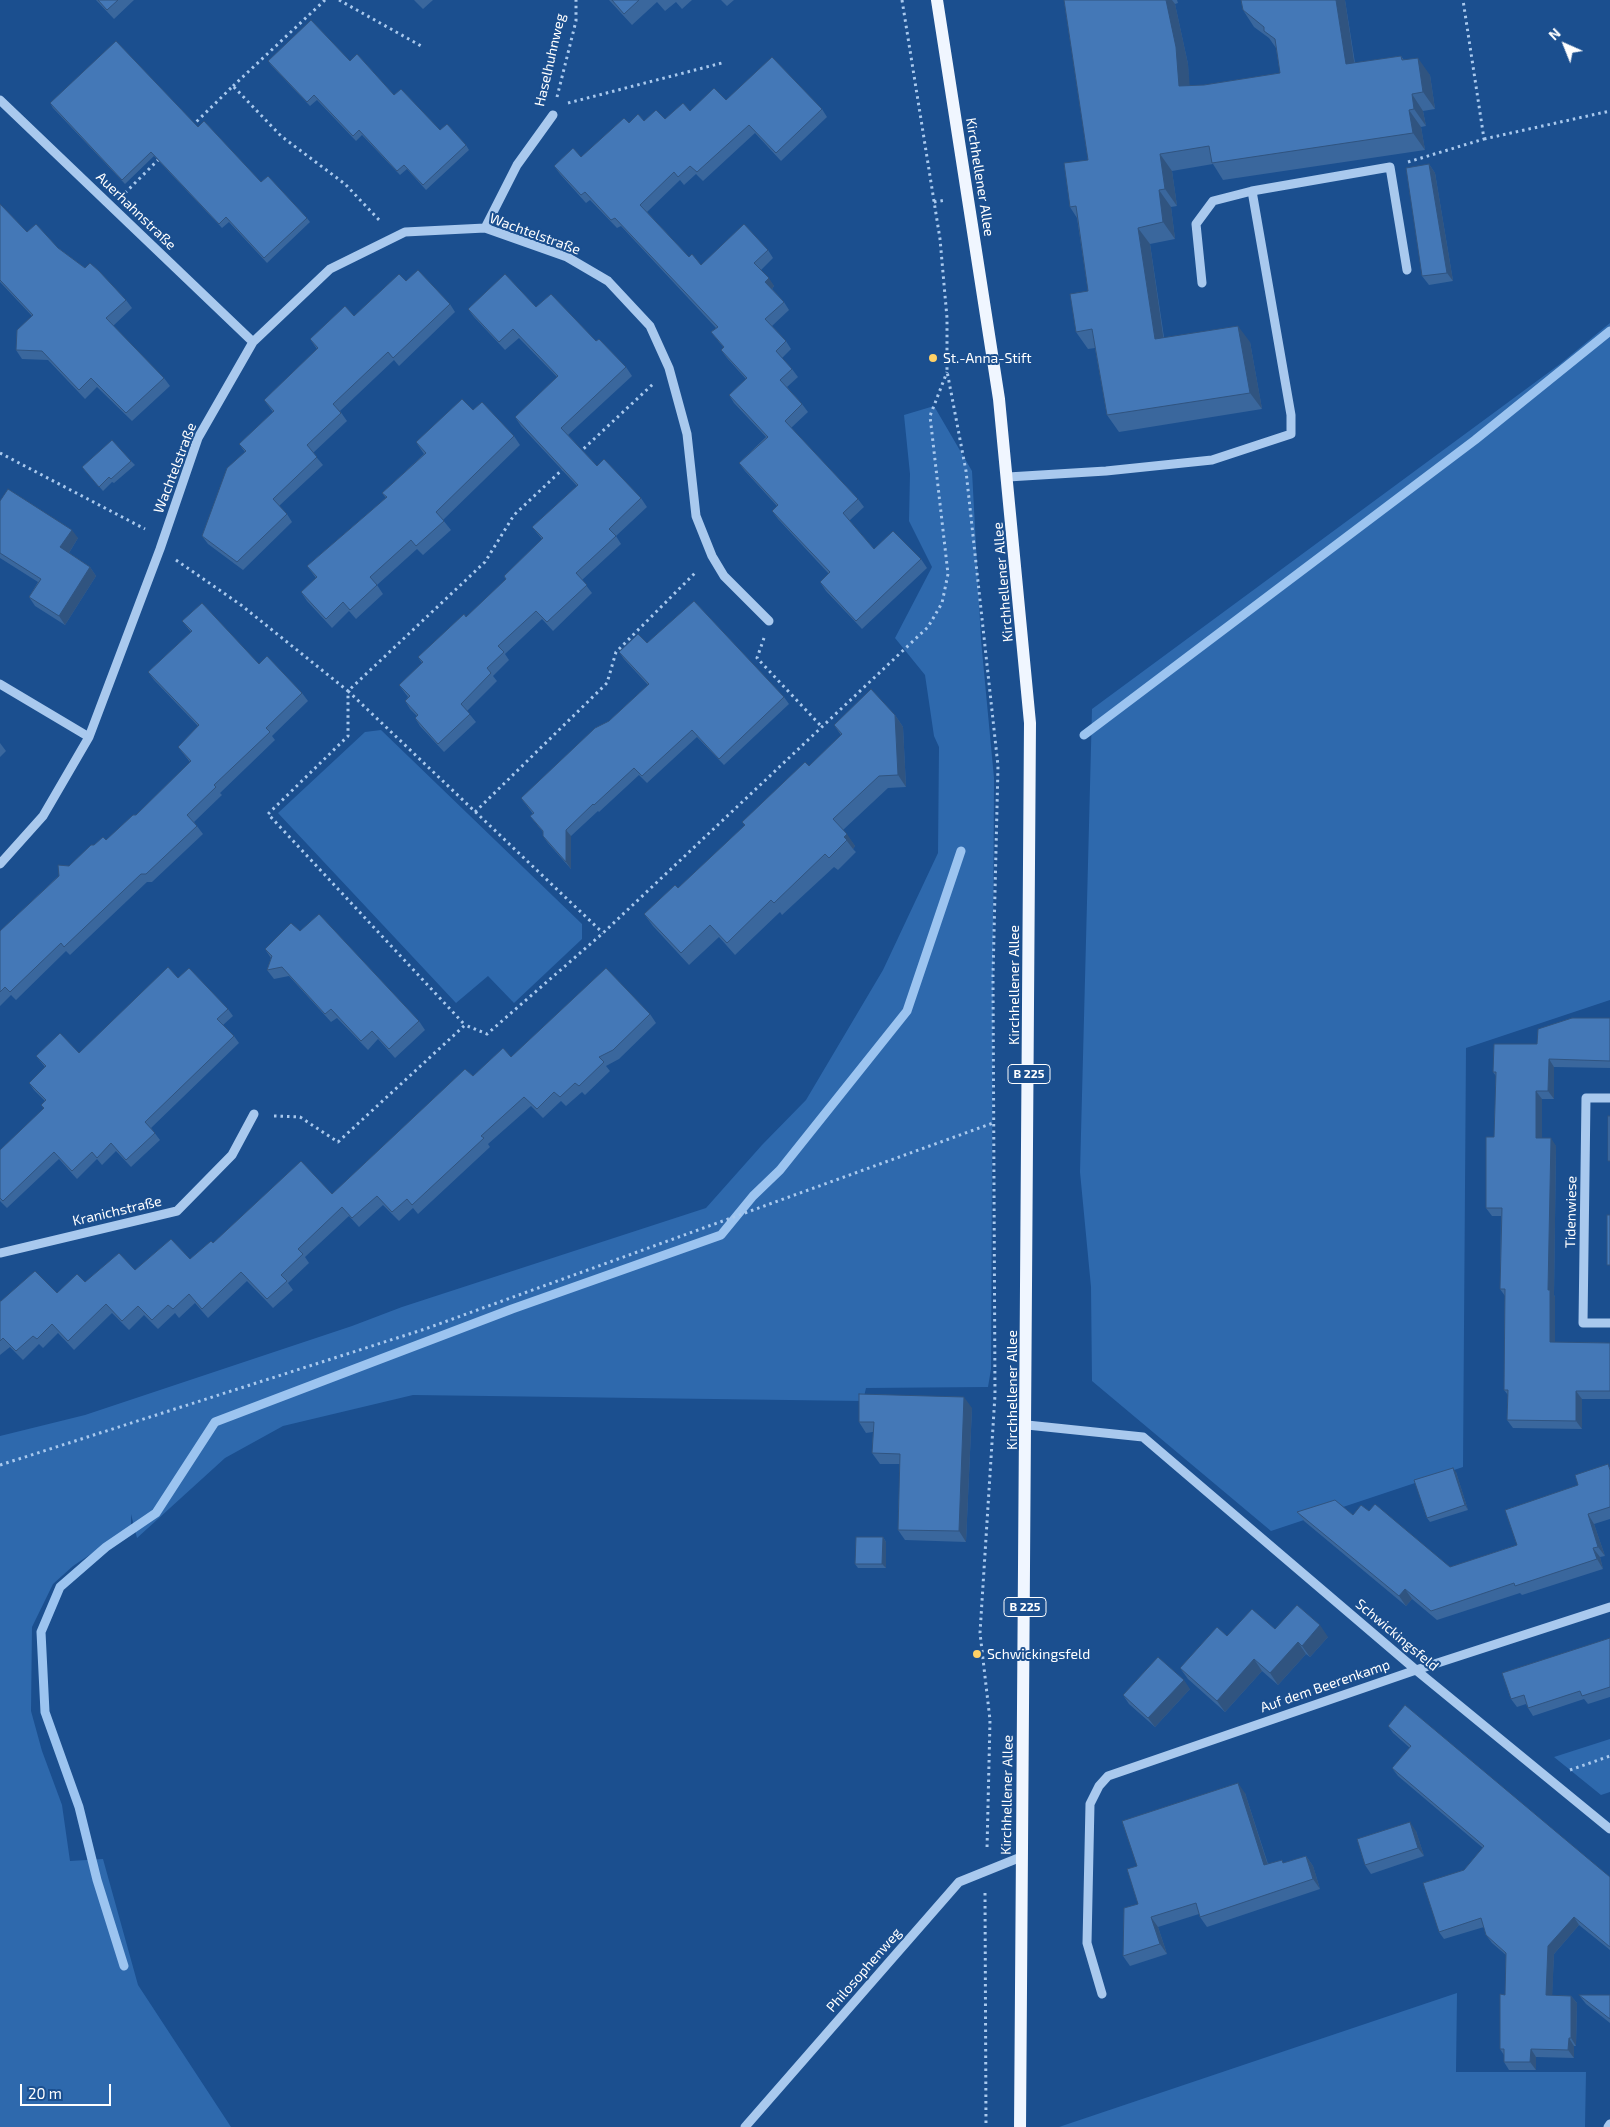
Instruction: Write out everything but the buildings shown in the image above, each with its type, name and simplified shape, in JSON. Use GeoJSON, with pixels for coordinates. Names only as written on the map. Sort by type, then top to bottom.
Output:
{"type":"FeatureCollection","features":[{"type":"Feature","properties":{"kind":"main road","name":"Kirchhellener Allee"},"geometry":{"type":"LineString","coordinates":[[937,0],[998,390],[1008,477],[1030,723],[1027,1425],[1021,1857],[1020,2127]]}},
{"type":"Feature","properties":{"kind":"street","name":"Auerhahnstraße"},"geometry":{"type":"LineString","coordinates":[[0,100],[253,342]]}},
{"type":"Feature","properties":{"kind":"street","name":"Haselhuhnweg"},"geometry":{"type":"LineString","coordinates":[[485,228],[517,164],[554,111]]}},
{"type":"Feature","properties":{"kind":"street"},"geometry":{"type":"LineString","coordinates":[[1202,283],[1196,224],[1213,201],[1252,191],[1390,167],[1408,270]]}},
{"type":"Feature","properties":{"kind":"street"},"geometry":{"type":"LineString","coordinates":[[1008,477],[1106,471],[1212,460],[1291,434],[1291,415],[1252,191]]}},
{"type":"Feature","properties":{"kind":"street","name":"Wachtelstraße"},"geometry":{"type":"LineString","coordinates":[[0,864],[43,816],[89,737],[164,539],[198,438],[253,342],[330,268],[406,232],[485,228],[567,257],[608,281],[650,326],[670,368],[687,434],[696,516],[712,556],[724,576],[769,621]]}},
{"type":"Feature","properties":{"kind":"street"},"geometry":{"type":"LineString","coordinates":[[0,684],[89,737]]}},
{"type":"Feature","properties":{"kind":"street","name":"Tidenwiese"},"geometry":{"type":"LineString","coordinates":[[1610,1098],[1586,1098],[1582,1323],[1610,1323]]}},
{"type":"Feature","properties":{"kind":"street","name":"Kranichstraße"},"geometry":{"type":"LineString","coordinates":[[0,1253],[177,1211],[232,1156],[254,1114]]}},
{"type":"Feature","properties":{"kind":"street","name":"Schwickingsfeld"},"geometry":{"type":"LineString","coordinates":[[1027,1425],[1143,1437],[1416,1670],[1610,1829]]}},
{"type":"Feature","properties":{"kind":"street","name":"Auf dem Beerenkamp"},"geometry":{"type":"LineString","coordinates":[[1102,1994],[1087,1943],[1090,1804],[1099,1786],[1108,1776],[1416,1670],[1610,1607]]}},
{"type":"Feature","properties":{"kind":"street","name":"Philosophenweg"},"geometry":{"type":"LineString","coordinates":[[745,2127],[959,1882],[1021,1857]]}},
{"type":"Feature","properties":{"kind":"path"},"geometry":{"type":"LineString","coordinates":[[191,128],[325,0]]}},
{"type":"Feature","properties":{"kind":"path"},"geometry":{"type":"LineString","coordinates":[[338,0],[423,46]]}},
{"type":"Feature","properties":{"kind":"path","name":"Haselhuhnweg"},"geometry":{"type":"LineString","coordinates":[[554,111],[576,21],[576,0]]}},
{"type":"Feature","properties":{"kind":"path"},"geometry":{"type":"LineString","coordinates":[[902,0],[940,239],[947,318],[947,371],[966,471],[998,766],[993,976],[995,1395],[980,1633],[990,1720],[985,1872],[986,2127]]}},
{"type":"Feature","properties":{"kind":"path"},"geometry":{"type":"LineString","coordinates":[[1463,0],[1484,139]]}},
{"type":"Feature","properties":{"kind":"path"},"geometry":{"type":"LineString","coordinates":[[554,111],[722,63]]}},
{"type":"Feature","properties":{"kind":"path"},"geometry":{"type":"LineString","coordinates":[[233,86],[282,136],[345,184],[396,237]]}},
{"type":"Feature","properties":{"kind":"path"},"geometry":{"type":"LineString","coordinates":[[1390,167],[1484,139],[1610,111]]}},
{"type":"Feature","properties":{"kind":"path"},"geometry":{"type":"LineString","coordinates":[[111,207],[163,155],[158,149]]}},
{"type":"Feature","properties":{"kind":"path"},"geometry":{"type":"LineString","coordinates":[[578,455],[670,368]]}},
{"type":"Feature","properties":{"kind":"path"},"geometry":{"type":"LineString","coordinates":[[570,462],[514,515],[485,562],[348,691],[348,736],[268,814],[465,1025],[487,1034],[603,933],[928,627],[942,603],[948,574],[930,416],[947,371]]}},
{"type":"Feature","properties":{"kind":"path","name":"Wachtelstraße"},"geometry":{"type":"LineString","coordinates":[[0,453],[164,539]]}},
{"type":"Feature","properties":{"kind":"path"},"geometry":{"type":"LineString","coordinates":[[160,549],[242,605],[348,691],[603,933]]}},
{"type":"Feature","properties":{"kind":"path"},"geometry":{"type":"LineString","coordinates":[[475,812],[607,683],[616,652],[712,556]]}},
{"type":"Feature","properties":{"kind":"path"},"geometry":{"type":"LineString","coordinates":[[769,621],[757,658],[821,726]]}},
{"type":"Feature","properties":{"kind":"path"},"geometry":{"type":"LineString","coordinates":[[254,1114],[300,1118],[338,1142],[465,1025]]}},
{"type":"Feature","properties":{"kind":"path"},"geometry":{"type":"LineString","coordinates":[[0,1465],[425,1329],[993,1123]]}},
{"type":"Feature","properties":{"kind":"path"},"geometry":{"type":"LineString","coordinates":[[1548,1777],[1610,1756]]}},
{"type":"Feature","properties":{"kind":"shaded area"},"geometry":{"type":"Polygon","coordinates":[[[1610,323],[1610,1000],[1466,1048],[1463,1467],[1271,1531],[1092,1381],[1091,1287],[1080,1172],[1092,709],[1560,364],[1610,323]]]}},
{"type":"Feature","properties":{"kind":"shaded area"},"geometry":{"type":"Polygon","coordinates":[[[934,406],[972,471],[981,640],[994,778],[991,1369],[988,1387],[866,1388],[863,1401],[413,1395],[283,1426],[225,1458],[137,1538],[131,1514],[131,1527],[73,1566],[53,1584],[32,1627],[31,1711],[42,1751],[62,1805],[70,1861],[103,1859],[138,1985],[231,2127],[0,2127],[0,1436],[85,1415],[352,1326],[402,1307],[706,1208],[762,1145],[806,1100],[883,970],[938,853],[939,747],[934,736],[925,675],[895,638],[932,567],[909,521],[910,474],[904,415],[934,406]]]}},
{"type":"Feature","properties":{"kind":"shaded area"},"geometry":{"type":"Polygon","coordinates":[[[381,730],[582,924],[582,939],[514,1003],[488,976],[456,1003],[278,813],[365,732],[381,730]]]}},
{"type":"Feature","properties":{"kind":"shaded area"},"geometry":{"type":"Polygon","coordinates":[[[1610,1739],[1610,1792],[1601,1795],[1554,1757],[1610,1739]]]}},
{"type":"Feature","properties":{"kind":"shaded area"},"geometry":{"type":"Polygon","coordinates":[[[1457,1993],[1456,2072],[1586,2072],[1585,2127],[1059,2127],[1457,1993]]]}},
{"type":"Feature","properties":{"kind":"waterway"},"geometry":{"type":"LineString","coordinates":[[1084,735],[1475,440],[1610,331]]}},
{"type":"Feature","properties":{"kind":"waterway"},"geometry":{"type":"LineString","coordinates":[[124,1966],[97,1880],[79,1807],[45,1712],[41,1632],[60,1587],[106,1547],[156,1513],[215,1422],[512,1309],[721,1235],[753,1196],[780,1170],[907,1011],[961,851]]}},
{"type":"Feature","properties":{"kind":"place","name":"St.-Anna-Stift"},"geometry":{"type":"Point","coordinates":[933,358]}},
{"type":"Feature","properties":{"kind":"place","name":"Schwickingsfeld"},"geometry":{"type":"Point","coordinates":[977,1654]}}]}
